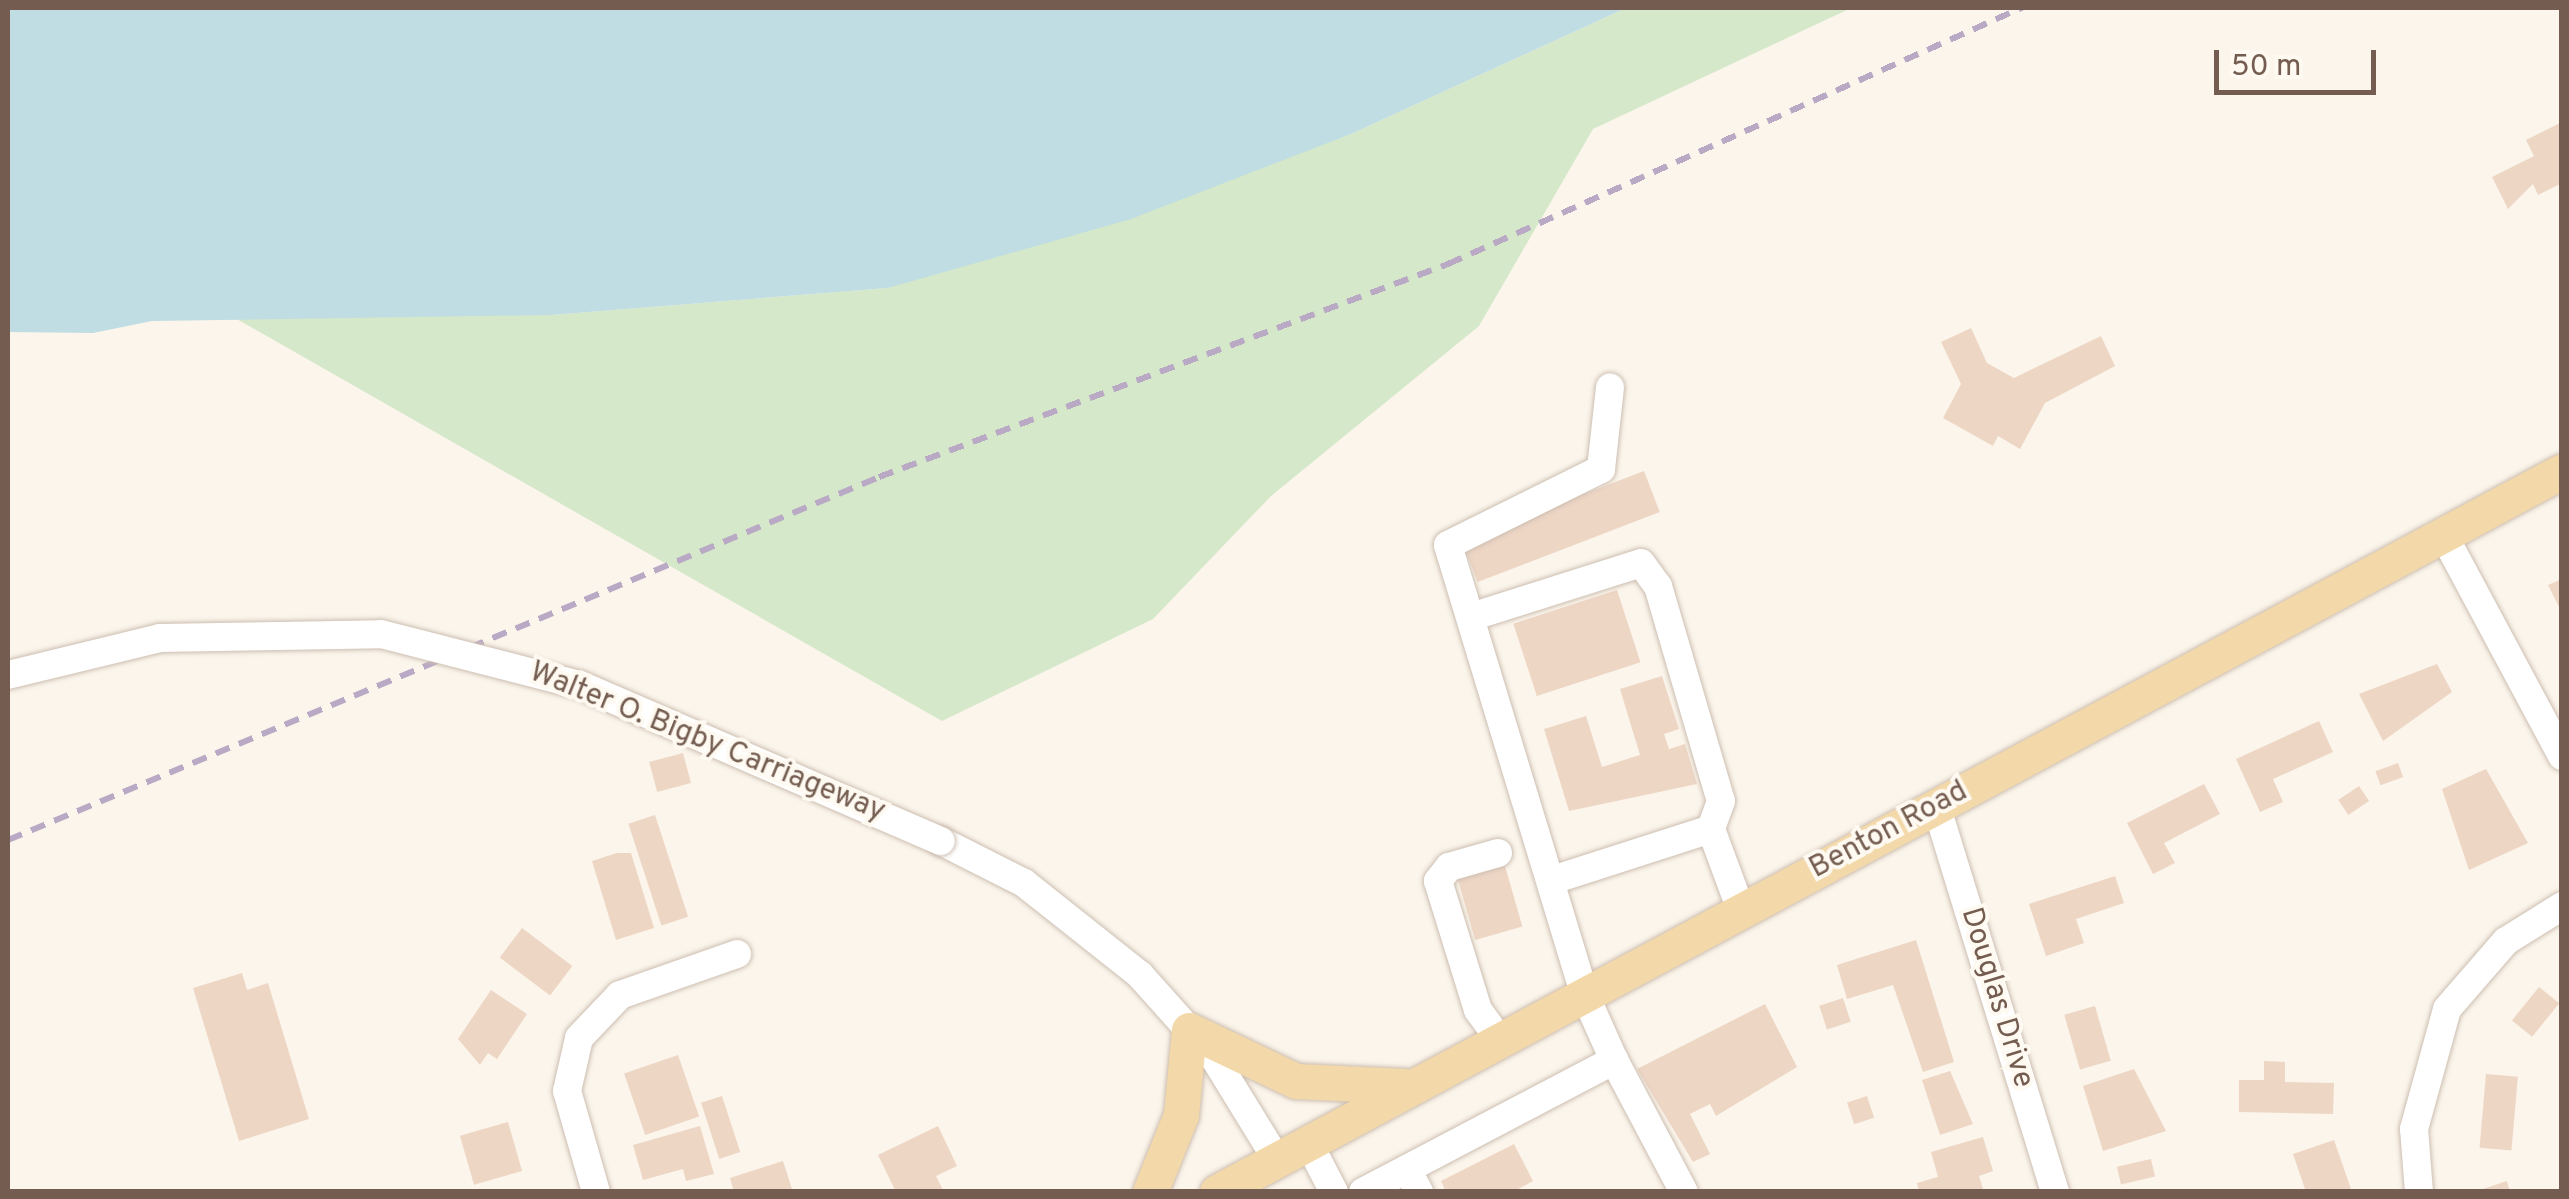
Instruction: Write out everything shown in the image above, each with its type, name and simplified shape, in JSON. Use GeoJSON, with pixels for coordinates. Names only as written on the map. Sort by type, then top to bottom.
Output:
{"type":"FeatureCollection","features":[{"type":"Feature","properties":{"kind":"main road","name":"Benton Road"},"geometry":{"type":"LineString","coordinates":[[1217,1191],[2562,471]]}},
{"type":"Feature","properties":{"kind":"main road"},"geometry":{"type":"LineString","coordinates":[[1150,1192],[1181,1115],[1189,1030],[1296,1081],[1411,1086]]}},
{"type":"Feature","properties":{"kind":"street"},"geometry":{"type":"LineString","coordinates":[[1610,388],[1601,470],[1448,545],[1474,616],[1584,993],[1614,1060],[1684,1192]]}},
{"type":"Feature","properties":{"kind":"street"},"geometry":{"type":"LineString","coordinates":[[2443,534],[2562,756]]}},
{"type":"Feature","properties":{"kind":"street"},"geometry":{"type":"LineString","coordinates":[[1474,616],[1629,562],[1649,570],[1722,801],[1712,829],[1742,910]]}},
{"type":"Feature","properties":{"kind":"street","name":"Walter O. Bigby Carriageway"},"geometry":{"type":"LineString","coordinates":[[8,675],[97,649],[232,630],[398,637],[580,684],[941,840],[1084,925],[1189,1030],[1292,1150],[1334,1192]]}},
{"type":"Feature","properties":{"kind":"street","name":"Douglas Drive"},"geometry":{"type":"LineString","coordinates":[[1936,805],[2055,1192]]}},
{"type":"Feature","properties":{"kind":"street"},"geometry":{"type":"LineString","coordinates":[[1552,880],[1712,829]]}},
{"type":"Feature","properties":{"kind":"street"},"geometry":{"type":"LineString","coordinates":[[1498,853],[1449,867],[1438,881],[1478,1010],[1499,1039]]}},
{"type":"Feature","properties":{"kind":"street"},"geometry":{"type":"LineString","coordinates":[[2419,1192],[2419,1098],[2447,1009],[2506,941],[2562,906]]}},
{"type":"Feature","properties":{"kind":"street"},"geometry":{"type":"LineString","coordinates":[[596,1192],[567,1091],[580,1038],[620,995],[738,954]]}},
{"type":"Feature","properties":{"kind":"street"},"geometry":{"type":"LineString","coordinates":[[1364,1192],[1413,1180],[1614,1060]]}},
{"type":"Feature","properties":{"kind":"green space"},"geometry":{"type":"Polygon","coordinates":[[[1626,8],[1851,8],[1593,129],[1479,326],[1271,496],[1153,619],[942,721],[228,314],[551,315],[888,288],[1351,134],[1626,8]]]}},
{"type":"Feature","properties":{"kind":"water"},"geometry":{"type":"Polygon","coordinates":[[[8,8],[1626,8],[1351,134],[1131,219],[888,288],[551,315],[152,321],[93,333],[8,332],[8,8]]]}},
{"type":"Feature","properties":{"kind":"building"},"geometry":{"type":"Polygon","coordinates":[[[2562,122],[2562,183],[2538,195],[2533,184],[2508,209],[2492,177],[2534,156],[2526,140],[2562,122]]]}},
{"type":"Feature","properties":{"kind":"building"},"geometry":{"type":"Polygon","coordinates":[[[1971,328],[1987,363],[2014,378],[2101,336],[2115,366],[2045,403],[2020,449],[1998,436],[1993,446],[1943,418],[1961,384],[1941,342],[1971,328]]]}},
{"type":"Feature","properties":{"kind":"building"},"geometry":{"type":"Polygon","coordinates":[[[1644,471],[1660,512],[1478,582],[1462,541],[1644,471]]]}},
{"type":"Feature","properties":{"kind":"building"},"geometry":{"type":"Polygon","coordinates":[[[2562,579],[2562,613],[2548,585],[2562,579]]]}},
{"type":"Feature","properties":{"kind":"building"},"geometry":{"type":"Polygon","coordinates":[[[1617,590],[1640,662],[1537,696],[1513,624],[1617,590]]]}},
{"type":"Feature","properties":{"kind":"building"},"geometry":{"type":"Polygon","coordinates":[[[2437,664],[2452,692],[2383,741],[2359,694],[2437,664]]]}},
{"type":"Feature","properties":{"kind":"building"},"geometry":{"type":"Polygon","coordinates":[[[1662,676],[1679,729],[1664,734],[1669,749],[1685,744],[1697,784],[1569,811],[1544,729],[1586,716],[1602,767],[1640,755],[1620,689],[1662,676]]]}},
{"type":"Feature","properties":{"kind":"building"},"geometry":{"type":"Polygon","coordinates":[[[2319,721],[2333,752],[2273,779],[2283,802],[2260,812],[2236,759],[2319,721]]]}},
{"type":"Feature","properties":{"kind":"building"},"geometry":{"type":"Polygon","coordinates":[[[683,753],[691,783],[657,792],[649,762],[683,753]]]}},
{"type":"Feature","properties":{"kind":"building"},"geometry":{"type":"Polygon","coordinates":[[[2398,763],[2403,777],[2381,785],[2375,771],[2398,763]]]}},
{"type":"Feature","properties":{"kind":"building"},"geometry":{"type":"Polygon","coordinates":[[[2486,769],[2528,843],[2469,870],[2442,789],[2486,769]]]}},
{"type":"Feature","properties":{"kind":"building"},"geometry":{"type":"Polygon","coordinates":[[[2204,784],[2220,814],[2164,843],[2175,863],[2153,874],[2127,823],[2204,784]]]}},
{"type":"Feature","properties":{"kind":"building"},"geometry":{"type":"Polygon","coordinates":[[[2359,786],[2369,801],[2348,815],[2338,800],[2359,786]]]}},
{"type":"Feature","properties":{"kind":"building"},"geometry":{"type":"Polygon","coordinates":[[[655,815],[688,917],[661,925],[628,824],[655,815]]]}},
{"type":"Feature","properties":{"kind":"building"},"geometry":{"type":"Polygon","coordinates":[[[631,853],[654,928],[616,940],[592,861],[631,853]]]}},
{"type":"Feature","properties":{"kind":"building"},"geometry":{"type":"Polygon","coordinates":[[[1505,866],[1522,927],[1475,940],[1458,880],[1505,866]]]}},
{"type":"Feature","properties":{"kind":"building"},"geometry":{"type":"Polygon","coordinates":[[[2115,876],[2124,903],[2076,919],[2084,943],[2046,956],[2029,904],[2115,876]]]}},
{"type":"Feature","properties":{"kind":"building"},"geometry":{"type":"Polygon","coordinates":[[[522,928],[572,966],[550,995],[500,958],[522,928]]]}},
{"type":"Feature","properties":{"kind":"building"},"geometry":{"type":"Polygon","coordinates":[[[1916,940],[1954,1062],[1923,1072],[1893,985],[1847,999],[1837,965],[1916,940]]]}},
{"type":"Feature","properties":{"kind":"building"},"geometry":{"type":"Polygon","coordinates":[[[242,973],[247,990],[268,983],[309,1119],[239,1141],[193,988],[242,973]]]}},
{"type":"Feature","properties":{"kind":"building"},"geometry":{"type":"Polygon","coordinates":[[[2539,987],[2559,1003],[2532,1037],[2512,1020],[2539,987]]]}},
{"type":"Feature","properties":{"kind":"building"},"geometry":{"type":"Polygon","coordinates":[[[491,990],[527,1014],[497,1059],[488,1053],[480,1065],[458,1039],[491,990]]]}},
{"type":"Feature","properties":{"kind":"building"},"geometry":{"type":"Polygon","coordinates":[[[1843,998],[1851,1022],[1827,1030],[1819,1006],[1843,998]]]}},
{"type":"Feature","properties":{"kind":"building"},"geometry":{"type":"Polygon","coordinates":[[[1765,1004],[1797,1067],[1716,1116],[1710,1104],[1690,1114],[1710,1154],[1693,1162],[1637,1069],[1765,1004]]]}},
{"type":"Feature","properties":{"kind":"building"},"geometry":{"type":"Polygon","coordinates":[[[2095,1006],[2111,1061],[2080,1070],[2064,1015],[2095,1006]]]}},
{"type":"Feature","properties":{"kind":"building"},"geometry":{"type":"Polygon","coordinates":[[[678,1055],[699,1116],[645,1135],[624,1074],[678,1055]]]}},
{"type":"Feature","properties":{"kind":"building"},"geometry":{"type":"Polygon","coordinates":[[[2264,1061],[2285,1062],[2285,1082],[2334,1083],[2333,1114],[2239,1112],[2239,1080],[2264,1080],[2264,1061]]]}},
{"type":"Feature","properties":{"kind":"building"},"geometry":{"type":"Polygon","coordinates":[[[2134,1069],[2166,1131],[2103,1151],[2083,1086],[2134,1069]]]}},
{"type":"Feature","properties":{"kind":"building"},"geometry":{"type":"Polygon","coordinates":[[[1950,1071],[1973,1124],[1940,1135],[1922,1080],[1950,1071]]]}},
{"type":"Feature","properties":{"kind":"building"},"geometry":{"type":"Polygon","coordinates":[[[2486,1074],[2518,1077],[2511,1151],[2480,1148],[2486,1074]]]}},
{"type":"Feature","properties":{"kind":"building"},"geometry":{"type":"Polygon","coordinates":[[[722,1096],[740,1152],[719,1159],[701,1103],[722,1096]]]}},
{"type":"Feature","properties":{"kind":"building"},"geometry":{"type":"Polygon","coordinates":[[[1867,1096],[1874,1118],[1854,1124],[1847,1102],[1867,1096]]]}},
{"type":"Feature","properties":{"kind":"building"},"geometry":{"type":"Polygon","coordinates":[[[508,1122],[522,1171],[474,1185],[460,1136],[508,1122]]]}},
{"type":"Feature","properties":{"kind":"building"},"geometry":{"type":"Polygon","coordinates":[[[700,1126],[714,1174],[686,1181],[683,1169],[643,1180],[633,1145],[700,1126]]]}},
{"type":"Feature","properties":{"kind":"building"},"geometry":{"type":"Polygon","coordinates":[[[938,1126],[957,1166],[936,1176],[944,1192],[896,1192],[878,1155],[938,1126]]]}},
{"type":"Feature","properties":{"kind":"building"},"geometry":{"type":"Polygon","coordinates":[[[1983,1137],[1993,1171],[1979,1176],[1984,1192],[1919,1192],[1917,1183],[1938,1177],[1931,1152],[1983,1137]]]}},
{"type":"Feature","properties":{"kind":"building"},"geometry":{"type":"Polygon","coordinates":[[[2334,1140],[2352,1192],[2306,1192],[2293,1154],[2334,1140]]]}},
{"type":"Feature","properties":{"kind":"building"},"geometry":{"type":"Polygon","coordinates":[[[1514,1144],[1533,1181],[1513,1192],[1446,1192],[1441,1181],[1514,1144]]]}},
{"type":"Feature","properties":{"kind":"building"},"geometry":{"type":"Polygon","coordinates":[[[2151,1159],[2155,1177],[2121,1184],[2117,1167],[2151,1159]]]}},
{"type":"Feature","properties":{"kind":"building"},"geometry":{"type":"Polygon","coordinates":[[[783,1161],[793,1192],[734,1192],[730,1178],[783,1161]]]}},
{"type":"Feature","properties":{"kind":"building"},"geometry":{"type":"Polygon","coordinates":[[[2507,1181],[2510,1192],[2484,1192],[2483,1189],[2507,1181]]]}},
{"type":"Feature","properties":{"kind":"railway"},"geometry":{"type":"LineString","coordinates":[[8,840],[879,477],[1448,264],[2021,8]]}}]}
